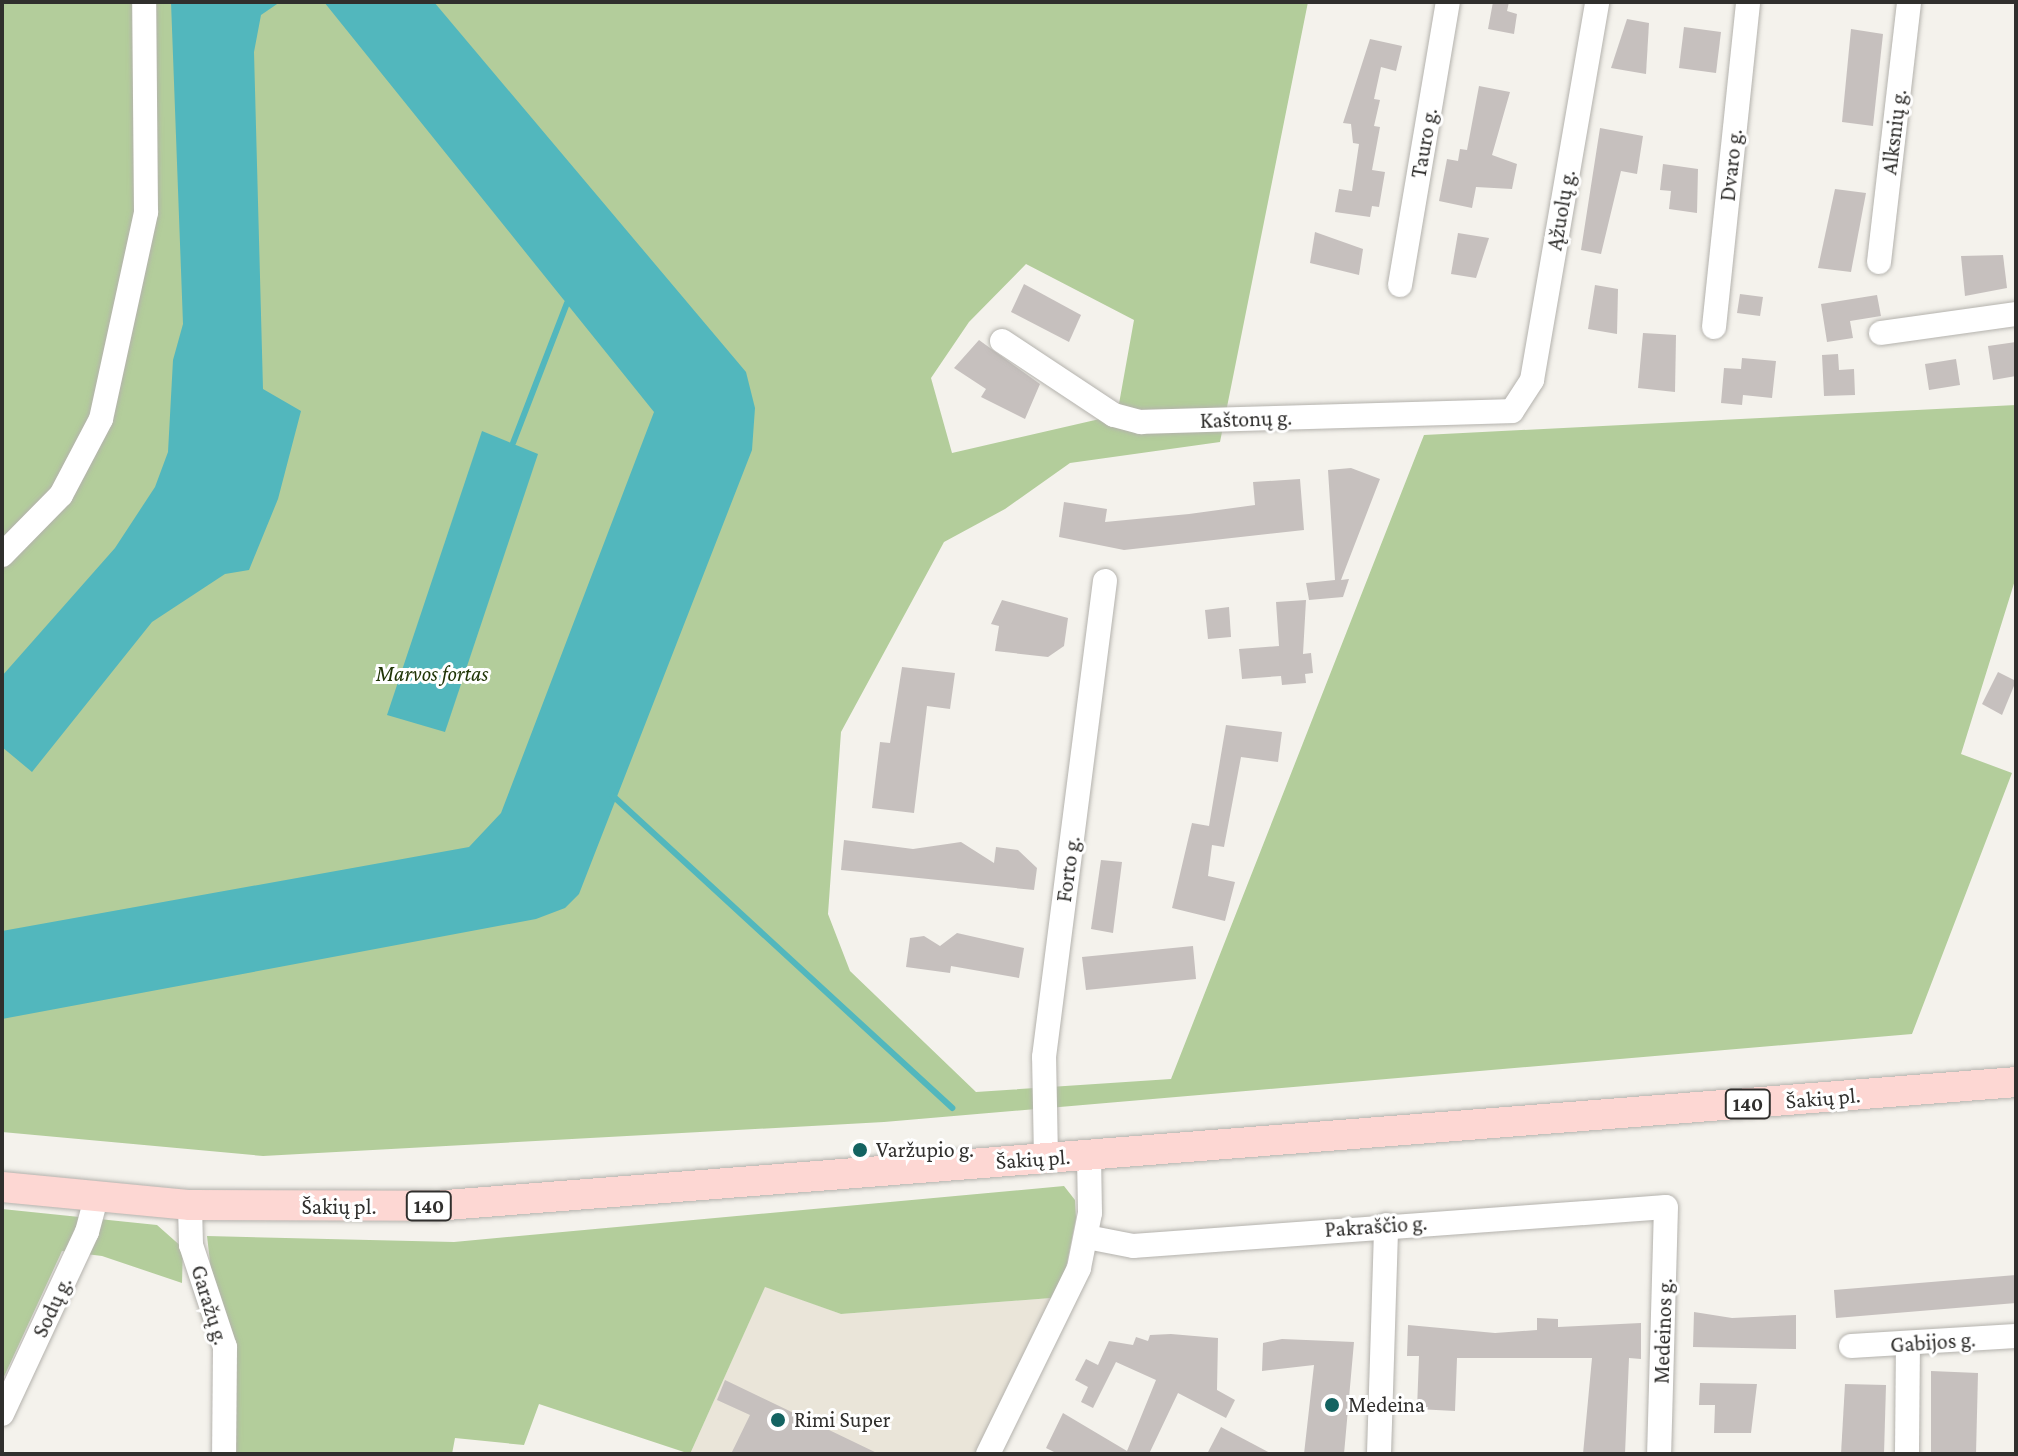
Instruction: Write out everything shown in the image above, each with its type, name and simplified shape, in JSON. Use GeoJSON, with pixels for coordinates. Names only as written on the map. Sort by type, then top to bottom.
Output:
{"type":"FeatureCollection","features":[{"type":"Feature","properties":{"kind":"main road","name":"Šakių pl."},"geometry":{"type":"LineString","coordinates":[[2,1187],[190,1205],[434,1206],[2016,1082]]}},
{"type":"Feature","properties":{"kind":"street"},"geometry":{"type":"LineString","coordinates":[[2,555],[61,495],[101,419],[146,212],[144,2]]}},
{"type":"Feature","properties":{"kind":"street","name":"Tauro g."},"geometry":{"type":"LineString","coordinates":[[1400,285],[1448,2]]}},
{"type":"Feature","properties":{"kind":"street","name":"Ąžuolų g."},"geometry":{"type":"LineString","coordinates":[[1512,411],[1532,380],[1597,2]]}},
{"type":"Feature","properties":{"kind":"street","name":"Dvaro g."},"geometry":{"type":"LineString","coordinates":[[1714,327],[1748,2]]}},
{"type":"Feature","properties":{"kind":"street","name":"Alksnių g."},"geometry":{"type":"LineString","coordinates":[[1879,262],[1909,2]]}},
{"type":"Feature","properties":{"kind":"street"},"geometry":{"type":"LineString","coordinates":[[1881,333],[2016,314]]}},
{"type":"Feature","properties":{"kind":"street","name":"Kaštonų g."},"geometry":{"type":"LineString","coordinates":[[1002,341],[1114,415],[1141,422],[1512,411]]}},
{"type":"Feature","properties":{"kind":"street","name":"Forto g."},"geometry":{"type":"LineString","coordinates":[[1046,1158],[1044,1057],[1105,581]]}},
{"type":"Feature","properties":{"kind":"street"},"geometry":{"type":"LineString","coordinates":[[988,1454],[1079,1268],[1087,1237],[1089,1155]]}},
{"type":"Feature","properties":{"kind":"street","name":"Sodų g."},"geometry":{"type":"LineString","coordinates":[[2,1414],[87,1232],[96,1198]]}},
{"type":"Feature","properties":{"kind":"street","name":"Garažų g."},"geometry":{"type":"LineString","coordinates":[[190,1205],[191,1245],[225,1347],[224,1454]]}},
{"type":"Feature","properties":{"kind":"street","name":"Pakraščio g."},"geometry":{"type":"LineString","coordinates":[[1087,1237],[1133,1246],[1386,1225],[1666,1207]]}},
{"type":"Feature","properties":{"kind":"street","name":"Medeinos g."},"geometry":{"type":"LineString","coordinates":[[1659,1454],[1666,1207]]}},
{"type":"Feature","properties":{"kind":"street"},"geometry":{"type":"LineString","coordinates":[[1379,1454],[1386,1225]]}},
{"type":"Feature","properties":{"kind":"street","name":"Gabijos g."},"geometry":{"type":"LineString","coordinates":[[1851,1346],[2016,1336]]}},
{"type":"Feature","properties":{"kind":"street"},"geometry":{"type":"LineString","coordinates":[[1907,1454],[1908,1344]]}},
{"type":"Feature","properties":{"kind":"shaded area"},"geometry":{"type":"Polygon","coordinates":[[[765,1286],[841,1314],[1051,1298],[978,1454],[690,1454],[765,1286]]]}},
{"type":"Feature","properties":{"kind":"green space","name":"Marvos fortas"},"geometry":{"type":"Polygon","coordinates":[[[2,2],[1308,2],[1220,442],[1070,463],[1005,509],[944,542],[841,732],[828,914],[850,971],[976,1092],[1171,1079],[1424,435],[2016,405],[2016,577],[1961,754],[2012,773],[1912,1034],[884,1122],[263,1156],[2,1132],[2,2]],[[1026,264],[969,322],[931,378],[952,453],[1117,415],[1134,320],[1026,264]]]}},
{"type":"Feature","properties":{"kind":"green space"},"geometry":{"type":"Polygon","coordinates":[[[1064,1186],[1075,1200],[1076,1218],[1065,1273],[1051,1298],[841,1314],[765,1287],[690,1454],[539,1404],[524,1445],[455,1438],[452,1454],[232,1454],[207,1236],[454,1242],[1064,1186]]]}},
{"type":"Feature","properties":{"kind":"green space"},"geometry":{"type":"Polygon","coordinates":[[[2,1209],[157,1225],[183,1248],[182,1283],[102,1256],[62,1251],[2,1381],[2,1209]]]}},
{"type":"Feature","properties":{"kind":"water"},"geometry":{"type":"Polygon","coordinates":[[[171,2],[280,2],[261,15],[254,52],[263,389],[301,411],[278,499],[249,570],[225,574],[152,622],[32,772],[2,747],[2,676],[115,548],[155,487],[168,452],[173,360],[183,324],[171,2]]]}},
{"type":"Feature","properties":{"kind":"water"},"geometry":{"type":"Polygon","coordinates":[[[324,2],[434,2],[746,372],[755,408],[752,450],[579,894],[565,908],[536,919],[2,1019],[2,931],[469,847],[501,813],[654,412],[324,2]]]}},
{"type":"Feature","properties":{"kind":"water"},"geometry":{"type":"Polygon","coordinates":[[[482,431],[538,454],[445,732],[387,715],[482,431]]]}},
{"type":"Feature","properties":{"kind":"building"},"geometry":{"type":"Polygon","coordinates":[[[1493,2],[1509,2],[1507,11],[1517,14],[1514,34],[1488,29],[1493,2]]]}},
{"type":"Feature","properties":{"kind":"building"},"geometry":{"type":"Polygon","coordinates":[[[1627,19],[1649,23],[1646,74],[1611,68],[1627,19]]]}},
{"type":"Feature","properties":{"kind":"building"},"geometry":{"type":"Polygon","coordinates":[[[1684,27],[1721,32],[1716,73],[1679,68],[1684,27]]]}},
{"type":"Feature","properties":{"kind":"building"},"geometry":{"type":"Polygon","coordinates":[[[1851,29],[1883,34],[1873,126],[1842,122],[1851,29]]]}},
{"type":"Feature","properties":{"kind":"building"},"geometry":{"type":"Polygon","coordinates":[[[1370,39],[1402,46],[1396,71],[1381,67],[1374,99],[1380,100],[1374,126],[1380,127],[1372,170],[1385,172],[1379,207],[1372,206],[1370,217],[1335,212],[1339,189],[1352,191],[1359,144],[1353,143],[1351,124],[1343,123],[1370,39]]]}},
{"type":"Feature","properties":{"kind":"building"},"geometry":{"type":"Polygon","coordinates":[[[1479,86],[1510,92],[1492,155],[1517,164],[1512,189],[1476,187],[1472,208],[1439,201],[1447,159],[1458,161],[1460,149],[1467,150],[1479,86]]]}},
{"type":"Feature","properties":{"kind":"building"},"geometry":{"type":"Polygon","coordinates":[[[1600,128],[1643,136],[1637,174],[1621,171],[1601,254],[1581,250],[1600,128]]]}},
{"type":"Feature","properties":{"kind":"building"},"geometry":{"type":"Polygon","coordinates":[[[1663,164],[1698,169],[1697,213],[1669,209],[1671,191],[1660,190],[1663,164]]]}},
{"type":"Feature","properties":{"kind":"building"},"geometry":{"type":"Polygon","coordinates":[[[1835,189],[1866,193],[1851,272],[1818,268],[1835,189]]]}},
{"type":"Feature","properties":{"kind":"building"},"geometry":{"type":"Polygon","coordinates":[[[1315,232],[1363,249],[1359,275],[1310,263],[1315,232]]]}},
{"type":"Feature","properties":{"kind":"building"},"geometry":{"type":"Polygon","coordinates":[[[1458,233],[1489,238],[1476,278],[1451,274],[1458,233]]]}},
{"type":"Feature","properties":{"kind":"building"},"geometry":{"type":"Polygon","coordinates":[[[2003,255],[2007,288],[1965,296],[1961,256],[2003,255]]]}},
{"type":"Feature","properties":{"kind":"building"},"geometry":{"type":"Polygon","coordinates":[[[1024,284],[1081,315],[1069,342],[1011,312],[1024,284]]]}},
{"type":"Feature","properties":{"kind":"building"},"geometry":{"type":"Polygon","coordinates":[[[1595,285],[1618,289],[1617,334],[1588,329],[1595,285]]]}},
{"type":"Feature","properties":{"kind":"building"},"geometry":{"type":"Polygon","coordinates":[[[1740,294],[1763,297],[1760,316],[1737,313],[1740,294]]]}},
{"type":"Feature","properties":{"kind":"building"},"geometry":{"type":"Polygon","coordinates":[[[1877,295],[1881,316],[1850,321],[1853,338],[1827,342],[1821,304],[1877,295]]]}},
{"type":"Feature","properties":{"kind":"building"},"geometry":{"type":"Polygon","coordinates":[[[1643,333],[1676,335],[1675,392],[1638,388],[1643,333]]]}},
{"type":"Feature","properties":{"kind":"building"},"geometry":{"type":"Polygon","coordinates":[[[979,340],[1040,384],[1025,419],[981,397],[986,389],[954,368],[979,340]]]}},
{"type":"Feature","properties":{"kind":"building"},"geometry":{"type":"Polygon","coordinates":[[[2016,342],[2016,376],[1993,380],[1988,346],[2016,342]]]}},
{"type":"Feature","properties":{"kind":"building"},"geometry":{"type":"Polygon","coordinates":[[[1838,354],[1839,370],[1854,369],[1855,395],[1824,396],[1822,355],[1838,354]]]}},
{"type":"Feature","properties":{"kind":"building"},"geometry":{"type":"Polygon","coordinates":[[[1742,358],[1776,361],[1772,398],[1743,395],[1742,405],[1721,403],[1724,368],[1741,369],[1742,358]]]}},
{"type":"Feature","properties":{"kind":"building"},"geometry":{"type":"Polygon","coordinates":[[[1956,359],[1960,385],[1929,390],[1925,364],[1956,359]]]}},
{"type":"Feature","properties":{"kind":"building"},"geometry":{"type":"Polygon","coordinates":[[[1351,468],[1380,479],[1341,580],[1349,579],[1343,597],[1309,600],[1306,583],[1335,580],[1328,470],[1351,468]]]}},
{"type":"Feature","properties":{"kind":"building"},"geometry":{"type":"Polygon","coordinates":[[[1300,479],[1304,530],[1124,550],[1059,537],[1064,502],[1107,509],[1105,522],[1189,514],[1255,505],[1253,482],[1300,479]]]}},
{"type":"Feature","properties":{"kind":"building"},"geometry":{"type":"Polygon","coordinates":[[[1002,600],[1068,618],[1064,646],[1048,657],[995,651],[999,626],[991,624],[1002,600]]]}},
{"type":"Feature","properties":{"kind":"building"},"geometry":{"type":"Polygon","coordinates":[[[1306,600],[1303,654],[1311,653],[1313,673],[1305,674],[1306,683],[1282,685],[1281,676],[1242,679],[1239,649],[1279,646],[1276,602],[1306,600]]]}},
{"type":"Feature","properties":{"kind":"building"},"geometry":{"type":"Polygon","coordinates":[[[1229,607],[1231,637],[1208,639],[1205,610],[1229,607]]]}},
{"type":"Feature","properties":{"kind":"building"},"geometry":{"type":"Polygon","coordinates":[[[902,667],[955,673],[950,709],[927,706],[914,813],[872,808],[880,742],[890,743],[902,667]]]}},
{"type":"Feature","properties":{"kind":"building"},"geometry":{"type":"Polygon","coordinates":[[[1998,672],[2016,681],[2002,715],[1982,704],[1998,672]]]}},
{"type":"Feature","properties":{"kind":"building"},"geometry":{"type":"Polygon","coordinates":[[[1226,725],[1282,732],[1278,762],[1241,757],[1224,847],[1212,845],[1208,876],[1235,882],[1225,921],[1172,908],[1192,823],[1209,826],[1226,725]]]}},
{"type":"Feature","properties":{"kind":"building"},"geometry":{"type":"Polygon","coordinates":[[[844,840],[913,849],[961,842],[994,863],[996,847],[1018,850],[1037,868],[1034,890],[841,870],[844,840]]]}},
{"type":"Feature","properties":{"kind":"building"},"geometry":{"type":"Polygon","coordinates":[[[1101,860],[1122,862],[1113,933],[1091,929],[1101,860]]]}},
{"type":"Feature","properties":{"kind":"building"},"geometry":{"type":"Polygon","coordinates":[[[957,933],[1024,948],[1019,978],[951,966],[950,973],[906,967],[910,938],[924,936],[940,946],[957,933]]]}},
{"type":"Feature","properties":{"kind":"building"},"geometry":{"type":"Polygon","coordinates":[[[1193,946],[1196,979],[1086,990],[1082,957],[1193,946]]]}},
{"type":"Feature","properties":{"kind":"building"},"geometry":{"type":"Polygon","coordinates":[[[2016,1275],[2016,1303],[1836,1318],[1834,1290],[2016,1275]]]}},
{"type":"Feature","properties":{"kind":"building"},"geometry":{"type":"Polygon","coordinates":[[[1694,1312],[1732,1318],[1796,1315],[1796,1349],[1693,1347],[1694,1312]]]}},
{"type":"Feature","properties":{"kind":"building"},"geometry":{"type":"Polygon","coordinates":[[[1537,1318],[1558,1319],[1558,1327],[1641,1323],[1641,1359],[1629,1358],[1625,1454],[1583,1454],[1592,1358],[1457,1358],[1455,1411],[1417,1409],[1419,1356],[1407,1356],[1408,1325],[1495,1333],[1537,1330],[1537,1318]]]}},
{"type":"Feature","properties":{"kind":"building"},"geometry":{"type":"Polygon","coordinates":[[[1150,1335],[1218,1338],[1217,1390],[1235,1400],[1226,1418],[1178,1393],[1149,1454],[1058,1454],[1046,1448],[1063,1413],[1127,1451],[1156,1380],[1116,1362],[1093,1408],[1081,1402],[1088,1387],[1075,1380],[1086,1359],[1098,1365],[1109,1341],[1133,1345],[1136,1337],[1148,1341],[1150,1335]]]}},
{"type":"Feature","properties":{"kind":"building"},"geometry":{"type":"Polygon","coordinates":[[[1282,1339],[1354,1342],[1344,1454],[1304,1454],[1314,1365],[1262,1371],[1263,1343],[1282,1339]]]}},
{"type":"Feature","properties":{"kind":"building"},"geometry":{"type":"Polygon","coordinates":[[[1931,1371],[1978,1373],[1976,1454],[1931,1454],[1931,1371]]]}},
{"type":"Feature","properties":{"kind":"building","name":"Rimi Super"},"geometry":{"type":"Polygon","coordinates":[[[725,1380],[879,1454],[731,1454],[750,1415],[717,1400],[725,1380]]]}},
{"type":"Feature","properties":{"kind":"building"},"geometry":{"type":"Polygon","coordinates":[[[1700,1383],[1757,1384],[1751,1433],[1714,1433],[1715,1405],[1699,1405],[1700,1383]]]}},
{"type":"Feature","properties":{"kind":"building"},"geometry":{"type":"Polygon","coordinates":[[[1845,1384],[1886,1385],[1884,1454],[1841,1454],[1845,1384]]]}},
{"type":"Feature","properties":{"kind":"building"},"geometry":{"type":"Polygon","coordinates":[[[1221,1427],[1272,1454],[1207,1454],[1221,1427]]]}},
{"type":"Feature","properties":{"kind":"waterway"},"geometry":{"type":"LineString","coordinates":[[513,443],[567,303]]}},
{"type":"Feature","properties":{"kind":"waterway"},"geometry":{"type":"LineString","coordinates":[[613,796],[952,1108]]}},
{"type":"Feature","properties":{"kind":"place","name":"Varžupio g."},"geometry":{"type":"Point","coordinates":[860,1150]}},
{"type":"Feature","properties":{"kind":"place","name":"Medeina"},"geometry":{"type":"Point","coordinates":[1332,1405]}},
{"type":"Feature","properties":{"kind":"place","name":"Rimi Super"},"geometry":{"type":"Point","coordinates":[778,1420]}}]}
